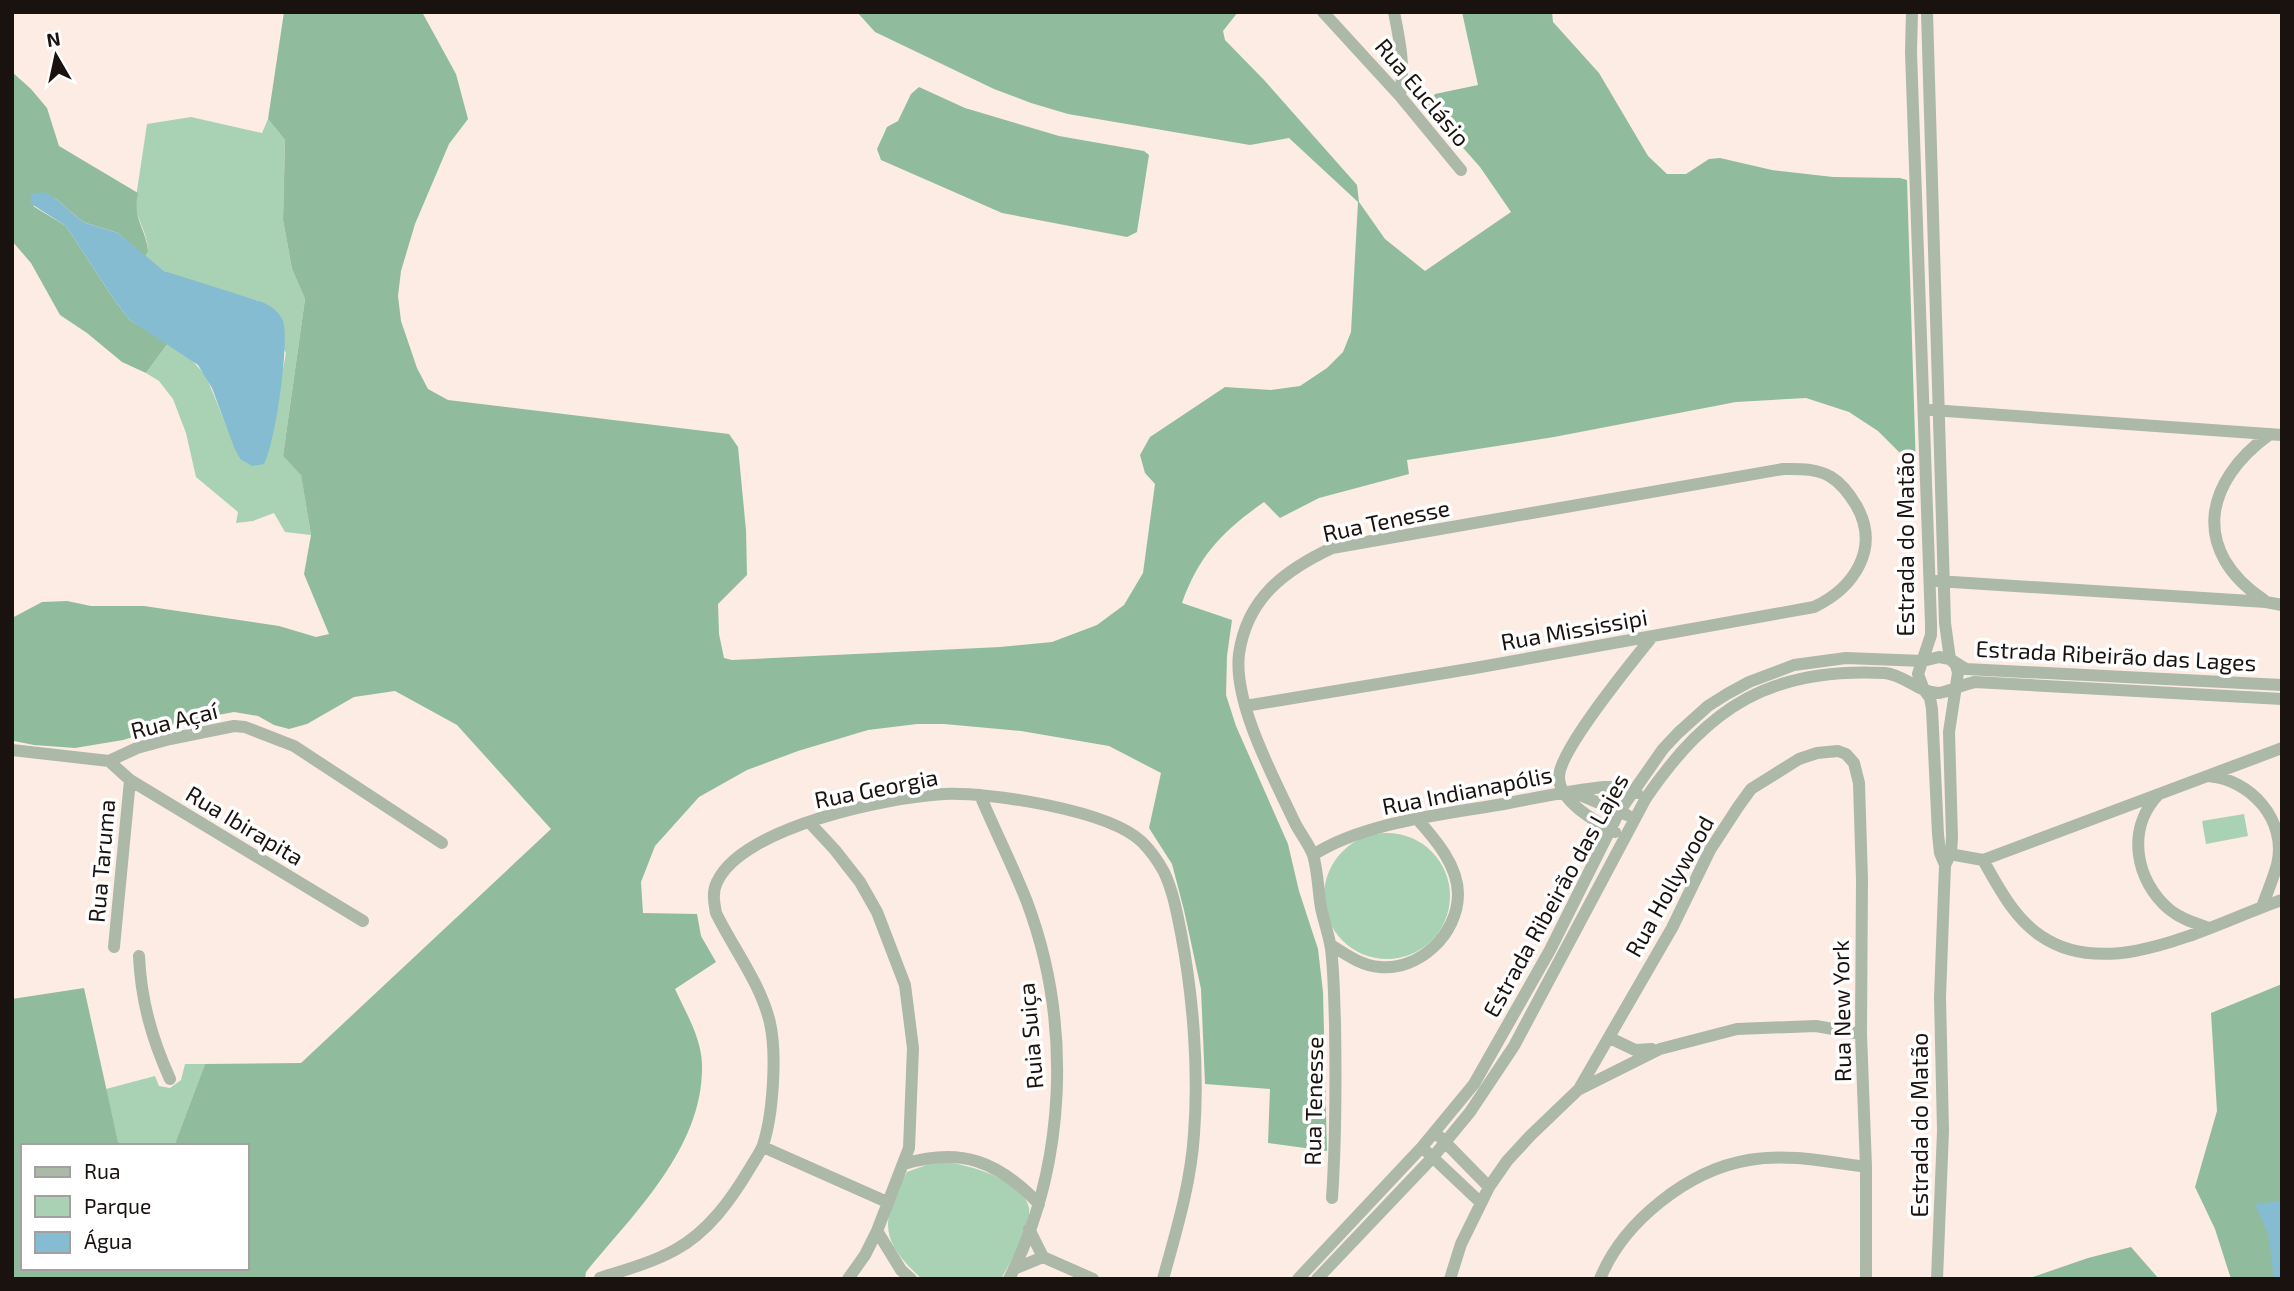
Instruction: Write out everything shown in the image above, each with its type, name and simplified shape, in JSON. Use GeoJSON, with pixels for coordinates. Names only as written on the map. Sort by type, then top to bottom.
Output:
{"type":"FeatureCollection","features":[{"type":"Feature","properties":{"kind":"street","name":"Rua Euclásio"},"geometry":{"type":"LineString","coordinates":[[1323,12],[1400,96],[1461,170]]}},
{"type":"Feature","properties":{"kind":"street"},"geometry":{"type":"LineString","coordinates":[[1394,12],[1403,56],[1404,74],[1400,96]]}},
{"type":"Feature","properties":{"kind":"street","name":"Estrada do Matão"},"geometry":{"type":"LineString","coordinates":[[1912,12],[1911,52],[1931,635],[1918,674],[1930,698],[1934,723],[1936,807],[1945,857],[1940,984],[1943,1132],[1937,1279]]}},
{"type":"Feature","properties":{"kind":"street","name":"Estrada do Matão"},"geometry":{"type":"LineString","coordinates":[[1927,12],[1945,622],[1951,659]]}},
{"type":"Feature","properties":{"kind":"street"},"geometry":{"type":"LineString","coordinates":[[1925,409],[2276,435]]}},
{"type":"Feature","properties":{"kind":"street"},"geometry":{"type":"LineString","coordinates":[[2266,602],[2248,590],[2232,573],[2220,551],[2215,526],[2216,503],[2225,480],[2238,460],[2276,435]]}},
{"type":"Feature","properties":{"kind":"street","name":"Rua Tenesse"},"geometry":{"type":"LineString","coordinates":[[1332,1198],[1337,1096],[1331,946],[1313,855],[1263,754],[1245,706],[1239,680],[1239,655],[1248,622],[1259,601],[1281,577],[1300,563],[1332,548],[1783,469],[1808,469],[1831,477],[1849,494],[1862,515],[1866,532]]}},
{"type":"Feature","properties":{"kind":"street","name":"Rua Mississipi"},"geometry":{"type":"LineString","coordinates":[[1245,706],[1814,607],[1831,599],[1857,572],[1863,555],[1866,532]]}},
{"type":"Feature","properties":{"kind":"street"},"geometry":{"type":"LineString","coordinates":[[1929,580],[2282,605]]}},
{"type":"Feature","properties":{"kind":"street"},"geometry":{"type":"LineString","coordinates":[[1624,836],[1576,807],[1559,775],[1564,759],[1596,708],[1652,636]]}},
{"type":"Feature","properties":{"kind":"street"},"geometry":{"type":"LineString","coordinates":[[1923,662],[1939,657],[1951,659],[1958,673],[1950,732],[1945,857],[1983,860],[2282,748]]}},
{"type":"Feature","properties":{"kind":"street","name":"Estrada Ribeirão das Lajes"},"geometry":{"type":"LineString","coordinates":[[1298,1279],[1422,1147],[1474,1084],[1550,950],[1619,812],[1678,733],[1709,706],[1749,682],[1794,665],[1846,659],[1923,662]]}},
{"type":"Feature","properties":{"kind":"street","name":"Estrada Ribeirão das Lages"},"geometry":{"type":"LineString","coordinates":[[1951,659],[1966,669],[2282,685]]}},
{"type":"Feature","properties":{"kind":"street","name":"Estrada Ribeirão das Lajes"},"geometry":{"type":"LineString","coordinates":[[1317,1279],[1433,1157],[1470,1112],[1514,1046],[1646,798],[1667,766],[1707,725],[1746,698],[1773,685],[1814,676],[1887,673],[1902,676],[1924,690]]}},
{"type":"Feature","properties":{"kind":"street"},"geometry":{"type":"LineString","coordinates":[[1924,690],[1942,693],[1955,686],[1975,682],[2003,682],[2282,699]]}},
{"type":"Feature","properties":{"kind":"street","name":"Rua Açaí"},"geometry":{"type":"LineString","coordinates":[[12,750],[109,761],[138,748],[170,739],[234,726],[245,727],[294,746],[442,842]]}},
{"type":"Feature","properties":{"kind":"street","name":"Rua New York"},"geometry":{"type":"LineString","coordinates":[[1838,751],[1854,762],[1859,783],[1866,1279]]}},
{"type":"Feature","properties":{"kind":"street","name":"Rua Hollywood"},"geometry":{"type":"LineString","coordinates":[[1450,1279],[1461,1244],[1489,1186],[1530,1136],[1579,1089],[1672,928],[1710,850],[1751,789],[1799,759],[1817,753],[1838,751]]}},
{"type":"Feature","properties":{"kind":"street","name":"Rua Ibirapita"},"geometry":{"type":"LineString","coordinates":[[109,761],[130,780],[363,921]]}},
{"type":"Feature","properties":{"kind":"street"},"geometry":{"type":"LineString","coordinates":[[2204,776],[2224,777],[2241,785],[2256,796],[2268,811],[2276,837],[2278,863],[2262,906]]}},
{"type":"Feature","properties":{"kind":"street","name":"Rua Taruma"},"geometry":{"type":"LineString","coordinates":[[114,947],[130,780]]}},
{"type":"Feature","properties":{"kind":"street","name":"Rua Indianapólis"},"geometry":{"type":"LineString","coordinates":[[1313,855],[1339,840],[1418,820],[1604,787],[1633,790]]}},
{"type":"Feature","properties":{"kind":"street"},"geometry":{"type":"LineString","coordinates":[[1633,790],[1646,798]]}},
{"type":"Feature","properties":{"kind":"street"},"geometry":{"type":"LineString","coordinates":[[1569,792],[1634,819]]}},
{"type":"Feature","properties":{"kind":"street"},"geometry":{"type":"LineString","coordinates":[[2161,792],[2150,803],[2143,818],[2138,849],[2140,869],[2147,884],[2170,911],[2209,928]]}},
{"type":"Feature","properties":{"kind":"street","name":"Rua Georgia"},"geometry":{"type":"LineString","coordinates":[[600,1278],[658,1259],[677,1250],[704,1229],[740,1185],[763,1146],[773,1071],[773,1045],[769,1021],[758,991],[716,912],[713,899],[721,875],[738,857],[756,845],[809,822],[902,800],[943,794],[980,795],[1041,805],[1119,827],[1140,840],[1165,874],[1176,911],[1191,993],[1194,1134],[1187,1187],[1163,1279]]}},
{"type":"Feature","properties":{"kind":"street","name":"Ruia Suiça"},"geometry":{"type":"LineString","coordinates":[[980,795],[1027,903],[1050,989],[1056,1078],[1049,1161],[1039,1203],[1011,1274]]}},
{"type":"Feature","properties":{"kind":"street"},"geometry":{"type":"LineString","coordinates":[[1331,946],[1369,965],[1394,967],[1414,961],[1433,948],[1447,933],[1458,894],[1454,874],[1442,849],[1418,820]]}},
{"type":"Feature","properties":{"kind":"street"},"geometry":{"type":"LineString","coordinates":[[809,822],[860,882],[877,912],[905,985],[913,1048],[909,1148],[877,1231],[865,1255],[848,1279]]}},
{"type":"Feature","properties":{"kind":"street"},"geometry":{"type":"LineString","coordinates":[[1983,860],[2007,902],[2023,919],[2041,936],[2068,950],[2103,954],[2136,952],[2282,900]]}},
{"type":"Feature","properties":{"kind":"street"},"geometry":{"type":"LineString","coordinates":[[139,957],[140,988],[146,1014],[156,1048],[170,1079]]}},
{"type":"Feature","properties":{"kind":"street","name":"Rua Hollywood"},"geometry":{"type":"LineString","coordinates":[[1579,1089],[1660,1049],[1737,1029],[1816,1026],[1861,1034]]}},
{"type":"Feature","properties":{"kind":"street"},"geometry":{"type":"LineString","coordinates":[[1610,1038],[1635,1050],[1660,1049]]}},
{"type":"Feature","properties":{"kind":"street"},"geometry":{"type":"LineString","coordinates":[[1434,1133],[1489,1186]]}},
{"type":"Feature","properties":{"kind":"street"},"geometry":{"type":"LineString","coordinates":[[763,1146],[887,1202]]}},
{"type":"Feature","properties":{"kind":"street"},"geometry":{"type":"LineString","coordinates":[[1422,1147],[1480,1202]]}},
{"type":"Feature","properties":{"kind":"street"},"geometry":{"type":"LineString","coordinates":[[904,1164],[935,1157],[973,1159],[1010,1177],[1039,1203]]}},
{"type":"Feature","properties":{"kind":"street"},"geometry":{"type":"LineString","coordinates":[[1600,1279],[1604,1268],[1627,1235],[1647,1213],[1673,1191],[1700,1177],[1749,1160],[1801,1159],[1866,1167]]}},
{"type":"Feature","properties":{"kind":"street"},"geometry":{"type":"LineString","coordinates":[[1028,1229],[1043,1257],[1093,1279]]}},
{"type":"Feature","properties":{"kind":"street"},"geometry":{"type":"LineString","coordinates":[[877,1231],[901,1270],[911,1279]]}},
{"type":"Feature","properties":{"kind":"street"},"geometry":{"type":"LineString","coordinates":[[1011,1274],[1043,1257]]}},
{"type":"Feature","properties":{"kind":"green space"},"geometry":{"type":"Polygon","coordinates":[[[284,12],[422,12],[456,74],[468,119],[449,144],[415,224],[401,271],[398,296],[401,321],[417,368],[428,389],[448,400],[729,434],[738,447],[746,530],[747,575],[718,604],[719,634],[724,658],[732,660],[1000,647],[1052,642],[1097,625],[1124,605],[1143,573],[1155,484],[1145,473],[1140,455],[1150,437],[1225,387],[1271,390],[1300,386],[1327,368],[1343,352],[1351,332],[1358,202],[1289,138],[1250,145],[1068,114],[994,89],[875,32],[857,12],[1238,12],[1223,31],[1225,40],[1357,185],[1359,202],[1385,239],[1425,271],[1511,212],[1480,167],[1427,107],[1435,94],[1478,85],[1462,12],[1552,12],[1553,22],[1599,73],[1648,156],[1667,174],[1686,174],[1709,159],[1720,158],[1772,170],[1833,177],[1907,180],[1916,469],[1878,431],[1849,412],[1806,398],[1736,402],[1554,437],[1407,460],[1409,474],[1319,498],[1280,518],[1264,502],[1236,523],[1214,545],[1196,571],[1182,603],[1232,620],[1227,656],[1226,695],[1236,726],[1288,844],[1299,891],[1318,949],[1323,992],[1327,1151],[1268,1143],[1270,1089],[1205,1084],[1201,989],[1184,910],[1172,864],[1149,828],[1161,773],[1109,746],[1021,731],[917,724],[868,730],[747,770],[699,797],[655,846],[641,882],[643,913],[697,914],[701,936],[716,962],[675,989],[699,1044],[702,1064],[700,1094],[692,1123],[663,1177],[586,1272],[585,1279],[12,1279],[12,999],[84,988],[119,1144],[21,1144],[21,1270],[248,1270],[248,1144],[175,1144],[205,1064],[301,1063],[551,829],[457,725],[395,691],[354,697],[307,724],[289,729],[274,725],[258,716],[234,712],[186,721],[123,740],[75,748],[34,745],[14,741],[12,738],[12,618],[42,602],[144,606],[279,626],[316,637],[329,634],[304,574],[311,535],[301,475],[283,456],[305,299],[292,269],[283,220],[285,140],[268,119],[284,12]]]}},
{"type":"Feature","properties":{"kind":"green space"},"geometry":{"type":"Polygon","coordinates":[[[12,72],[47,108],[59,146],[138,193],[138,217],[148,251],[145,257],[118,233],[83,222],[55,198],[33,206],[66,226],[130,320],[168,343],[146,373],[122,362],[60,315],[31,263],[12,241],[12,72]]]}},
{"type":"Feature","properties":{"kind":"green space"},"geometry":{"type":"Polygon","coordinates":[[[919,87],[965,108],[1059,136],[1144,151],[1149,155],[1137,232],[1127,237],[1002,213],[881,160],[877,149],[887,127],[898,121],[911,94],[919,87]]]}},
{"type":"Feature","properties":{"kind":"green space"},"geometry":{"type":"Polygon","coordinates":[[[191,117],[262,133],[268,119],[285,140],[283,220],[292,269],[305,299],[283,456],[301,474],[311,535],[285,532],[274,513],[253,521],[236,523],[238,512],[196,477],[186,433],[173,399],[159,381],[146,373],[168,343],[189,357],[206,376],[240,459],[278,395],[286,353],[259,301],[176,276],[145,257],[148,245],[135,204],[147,124],[191,117]]]}},
{"type":"Feature","properties":{"kind":"green space"},"geometry":{"type":"Polygon","coordinates":[[[2244,814],[2248,836],[2206,844],[2202,821],[2244,814]]]}},
{"type":"Feature","properties":{"kind":"green space"},"geometry":{"type":"Polygon","coordinates":[[[1387,833],[1411,838],[1432,851],[1445,872],[1450,896],[1445,920],[1432,941],[1411,954],[1387,959],[1363,954],[1342,941],[1329,920],[1324,896],[1329,872],[1342,851],[1363,838],[1387,833]]]}},
{"type":"Feature","properties":{"kind":"green space"},"geometry":{"type":"Polygon","coordinates":[[[2282,984],[2282,1279],[2231,1279],[2215,1229],[2195,1187],[2217,1111],[2211,1013],[2282,984]]]}},
{"type":"Feature","properties":{"kind":"green space"},"geometry":{"type":"Polygon","coordinates":[[[185,1064],[205,1064],[175,1144],[119,1144],[106,1089],[155,1076],[159,1086],[170,1088],[181,1080],[185,1064]]]}},
{"type":"Feature","properties":{"kind":"green space"},"geometry":{"type":"Polygon","coordinates":[[[946,1162],[981,1170],[1007,1182],[1025,1198],[1029,1208],[1027,1224],[1020,1244],[1001,1279],[922,1279],[898,1253],[891,1241],[888,1229],[892,1204],[907,1172],[929,1164],[946,1162]]]}},
{"type":"Feature","properties":{"kind":"green space"},"geometry":{"type":"Polygon","coordinates":[[[2131,1247],[2159,1279],[2027,1279],[2088,1258],[2131,1247]]]}},
{"type":"Feature","properties":{"kind":"water"},"geometry":{"type":"Polygon","coordinates":[[[44,192],[83,222],[118,233],[164,271],[259,301],[279,314],[285,332],[283,370],[273,437],[264,464],[252,466],[240,459],[212,388],[198,365],[130,320],[66,226],[30,203],[32,194],[44,192]]]}},
{"type":"Feature","properties":{"kind":"water"},"geometry":{"type":"Polygon","coordinates":[[[2282,1201],[2282,1279],[2274,1279],[2268,1233],[2255,1204],[2282,1201]]]}}]}
